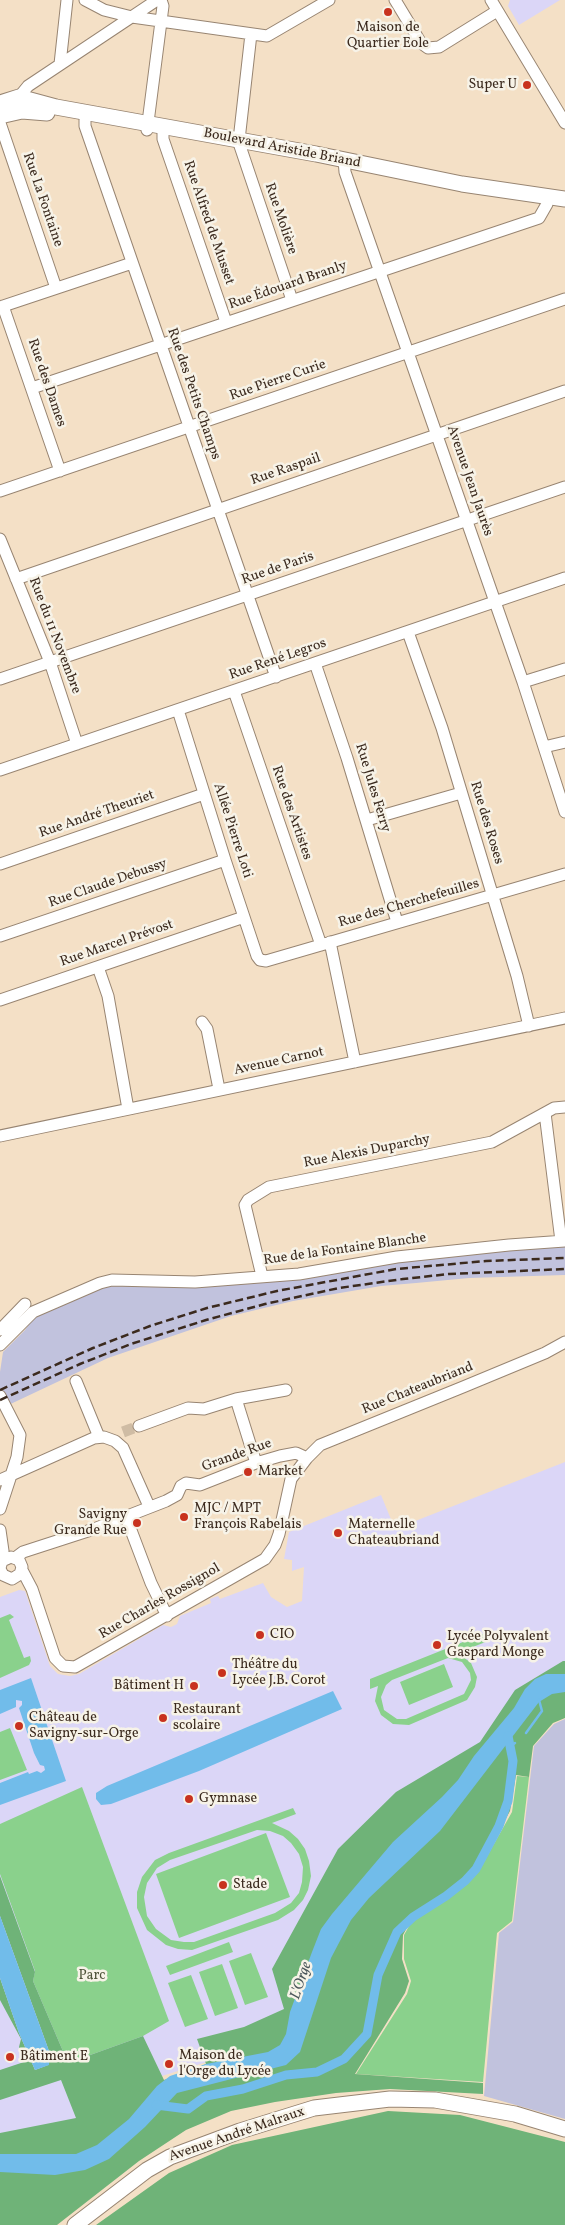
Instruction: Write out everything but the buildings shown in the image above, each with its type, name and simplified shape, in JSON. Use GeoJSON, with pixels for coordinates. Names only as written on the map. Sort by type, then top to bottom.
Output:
{"type":"FeatureCollection","features":[{"type":"Feature","properties":{"kind":"main road","name":"Boulevard Aristide Briand"},"geometry":{"type":"LineString","coordinates":[[7,103],[56,107],[121,119],[163,133],[240,143]]}},
{"type":"Feature","properties":{"kind":"main road","name":"Boulevard Aristide Briand"},"geometry":{"type":"LineString","coordinates":[[7,103],[41,112],[85,120],[147,127],[344,163],[436,186],[565,204]]}},
{"type":"Feature","properties":{"kind":"main road"},"geometry":{"type":"LineString","coordinates":[[85,120],[88,116],[108,120],[121,119]]}},
{"type":"Feature","properties":{"kind":"main road","name":"Boulevard Aristide Briand"},"geometry":{"type":"LineString","coordinates":[[548,201],[565,199]]}},
{"type":"Feature","properties":{"kind":"main road","name":"Avenue André Malraux"},"geometry":{"type":"LineString","coordinates":[[75,2225],[147,2170],[170,2157],[240,2131],[314,2108],[390,2099],[435,2100],[515,2114],[565,2129]]}},
{"type":"Feature","properties":{"kind":"street"},"geometry":{"type":"LineString","coordinates":[[60,64],[67,0]]}},
{"type":"Feature","properties":{"kind":"street"},"geometry":{"type":"LineString","coordinates":[[85,0],[104,10],[132,17],[270,35],[329,0]]}},
{"type":"Feature","properties":{"kind":"street"},"geometry":{"type":"LineString","coordinates":[[7,103],[60,64],[157,0]]}},
{"type":"Feature","properties":{"kind":"street"},"geometry":{"type":"LineString","coordinates":[[147,127],[163,6],[161,0]]}},
{"type":"Feature","properties":{"kind":"street"},"geometry":{"type":"LineString","coordinates":[[395,0],[421,43],[428,48],[439,47],[497,10]]}},
{"type":"Feature","properties":{"kind":"street"},"geometry":{"type":"LineString","coordinates":[[491,0],[565,123]]}},
{"type":"Feature","properties":{"kind":"street"},"geometry":{"type":"LineString","coordinates":[[240,143],[251,34]]}},
{"type":"Feature","properties":{"kind":"street","name":"Rue des Petits Champs"},"geometry":{"type":"LineString","coordinates":[[85,120],[85,126],[276,677]]}},
{"type":"Feature","properties":{"kind":"street","name":"Rue La Fontaine"},"geometry":{"type":"LineString","coordinates":[[0,123],[56,288]]}},
{"type":"Feature","properties":{"kind":"street","name":"Rue Alfred de Musset"},"geometry":{"type":"LineString","coordinates":[[163,133],[163,139],[226,322]]}},
{"type":"Feature","properties":{"kind":"street","name":"Rue Molière"},"geometry":{"type":"LineString","coordinates":[[240,143],[292,300]]}},
{"type":"Feature","properties":{"kind":"street","name":"Avenue Jean Jaurès"},"geometry":{"type":"LineString","coordinates":[[344,163],[379,271],[523,682],[565,812]]}},
{"type":"Feature","properties":{"kind":"street","name":"Rue Édouard Branly"},"geometry":{"type":"LineString","coordinates":[[32,388],[539,218],[548,201]]}},
{"type":"Feature","properties":{"kind":"street"},"geometry":{"type":"LineString","coordinates":[[2,306],[132,262]]}},
{"type":"Feature","properties":{"kind":"street","name":"Rue Pierre Curie"},"geometry":{"type":"LineString","coordinates":[[0,491],[565,299]]}},
{"type":"Feature","properties":{"kind":"street","name":"Rue des Dames"},"geometry":{"type":"LineString","coordinates":[[2,306],[60,470]]}},
{"type":"Feature","properties":{"kind":"street","name":"Rue Raspail"},"geometry":{"type":"LineString","coordinates":[[16,579],[565,391]]}},
{"type":"Feature","properties":{"kind":"street","name":"Rue de Paris"},"geometry":{"type":"LineString","coordinates":[[0,679],[565,487]]}},
{"type":"Feature","properties":{"kind":"street","name":"Rue du 11 Novembre"},"geometry":{"type":"LineString","coordinates":[[0,540],[50,662],[77,744]]}},
{"type":"Feature","properties":{"kind":"street","name":"Rue René Legros"},"geometry":{"type":"LineString","coordinates":[[0,770],[565,578]]}},
{"type":"Feature","properties":{"kind":"street","name":"Rue des Roses"},"geometry":{"type":"LineString","coordinates":[[408,632],[442,728],[517,976],[529,1026]]}},
{"type":"Feature","properties":{"kind":"street","name":"Rue Jules Ferry"},"geometry":{"type":"LineString","coordinates":[[315,663],[367,820],[397,922]]}},
{"type":"Feature","properties":{"kind":"street"},"geometry":{"type":"LineString","coordinates":[[523,682],[565,669]]}},
{"type":"Feature","properties":{"kind":"street","name":"Rue des Artistes"},"geometry":{"type":"LineString","coordinates":[[234,691],[325,943],[355,1062]]}},
{"type":"Feature","properties":{"kind":"street","name":"Allée Pierre Loti"},"geometry":{"type":"LineString","coordinates":[[178,710],[225,860],[257,956],[260,960]]}},
{"type":"Feature","properties":{"kind":"street"},"geometry":{"type":"LineString","coordinates":[[544,747],[565,742]]}},
{"type":"Feature","properties":{"kind":"street"},"geometry":{"type":"LineString","coordinates":[[367,820],[461,793]]}},
{"type":"Feature","properties":{"kind":"street","name":"Rue André Theuriet"},"geometry":{"type":"LineString","coordinates":[[0,864],[204,794]]}},
{"type":"Feature","properties":{"kind":"street","name":"Rue Claude Debussy"},"geometry":{"type":"LineString","coordinates":[[0,936],[225,860]]}},
{"type":"Feature","properties":{"kind":"street","name":"Rue des Cherchefeuilles"},"geometry":{"type":"LineString","coordinates":[[260,960],[266,961],[565,874]]}},
{"type":"Feature","properties":{"kind":"street","name":"Rue Marcel Prévost"},"geometry":{"type":"LineString","coordinates":[[0,1000],[244,917]]}},
{"type":"Feature","properties":{"kind":"street"},"geometry":{"type":"LineString","coordinates":[[98,967],[108,996],[128,1109]]}},
{"type":"Feature","properties":{"kind":"street","name":"Avenue Carnot"},"geometry":{"type":"LineString","coordinates":[[0,1136],[565,1018]]}},
{"type":"Feature","properties":{"kind":"street"},"geometry":{"type":"LineString","coordinates":[[202,1022],[207,1029],[219,1089]]}},
{"type":"Feature","properties":{"kind":"street","name":"Rue Alexis Duparchy"},"geometry":{"type":"LineString","coordinates":[[262,1276],[246,1202],[269,1187],[492,1142],[554,1108],[565,1107]]}},
{"type":"Feature","properties":{"kind":"street"},"geometry":{"type":"LineString","coordinates":[[545,1114],[563,1241]]}},
{"type":"Feature","properties":{"kind":"street","name":"Rue de la Fontaine Blanche"},"geometry":{"type":"LineString","coordinates":[[0,1345],[33,1312],[100,1282],[112,1280],[194,1282],[299,1274],[397,1257],[563,1241]]}},
{"type":"Feature","properties":{"kind":"street"},"geometry":{"type":"LineString","coordinates":[[0,1330],[25,1304]]}},
{"type":"Feature","properties":{"kind":"street","name":"Rue Chateaubriand"},"geometry":{"type":"LineString","coordinates":[[307,1458],[316,1448],[326,1442],[544,1353],[565,1342]]}},
{"type":"Feature","properties":{"kind":"street","name":"Rue Chateaubriand"},"geometry":{"type":"LineString","coordinates":[[544,1353],[565,1349]]}},
{"type":"Feature","properties":{"kind":"street"},"geometry":{"type":"LineString","coordinates":[[76,1381],[99,1437]]}},
{"type":"Feature","properties":{"kind":"street"},"geometry":{"type":"LineString","coordinates":[[138,1426],[188,1408],[204,1409],[236,1399],[286,1390]]}},
{"type":"Feature","properties":{"kind":"street"},"geometry":{"type":"LineString","coordinates":[[0,1396],[20,1435],[20,1446],[6,1478],[0,1509]]}},
{"type":"Feature","properties":{"kind":"street"},"geometry":{"type":"LineString","coordinates":[[236,1399],[256,1463]]}},
{"type":"Feature","properties":{"kind":"street"},"geometry":{"type":"LineString","coordinates":[[115,1441],[123,1432]]}},
{"type":"Feature","properties":{"kind":"street"},"geometry":{"type":"LineString","coordinates":[[6,1478],[99,1437],[115,1441],[122,1448],[148,1504]]}},
{"type":"Feature","properties":{"kind":"street","name":"Grande Rue"},"geometry":{"type":"LineString","coordinates":[[15,1558],[23,1552],[126,1517],[170,1499],[186,1483],[200,1485],[256,1463],[296,1453],[307,1458]]}},
{"type":"Feature","properties":{"kind":"street","name":"Rue Charles Rossignol"},"geometry":{"type":"LineString","coordinates":[[0,1531],[12,1547],[15,1558],[21,1563],[22,1570],[32,1589],[55,1658],[66,1667],[79,1666],[266,1559],[275,1545],[279,1534],[289,1486],[307,1458]]}},
{"type":"Feature","properties":{"kind":"street"},"geometry":{"type":"LineString","coordinates":[[126,1517],[151,1583],[167,1616]]}},
{"type":"Feature","properties":{"kind":"street","name":"Rue Charles Rossignol"},"geometry":{"type":"LineString","coordinates":[[0,1531],[2,1571]]}},
{"type":"Feature","properties":{"kind":"street"},"geometry":{"type":"LineString","coordinates":[[15,1558],[7,1558],[2,1571],[16,1578],[22,1570]]}},
{"type":"Feature","properties":{"kind":"shaded area"},"geometry":{"type":"Polygon","coordinates":[[[510,0],[560,0],[519,25],[508,6],[510,0]]]}},
{"type":"Feature","properties":{"kind":"shaded area"},"geometry":{"type":"Polygon","coordinates":[[[565,1246],[565,1275],[469,1278],[381,1286],[293,1301],[231,1316],[108,1358],[0,1409],[0,1372],[3,1352],[25,1330],[35,1315],[112,1282],[351,1269],[477,1252],[565,1246]]]}},
{"type":"Feature","properties":{"kind":"shaded area"},"geometry":{"type":"Polygon","coordinates":[[[565,1462],[565,1683],[282,2034],[213,2060],[162,2076],[0,2156],[0,1597],[19,1590],[25,1591],[50,1666],[58,1674],[70,1676],[79,1674],[163,1625],[171,1627],[177,1624],[180,1616],[211,1603],[210,1599],[218,1596],[220,1599],[263,1583],[271,1597],[287,1607],[302,1601],[304,1567],[292,1571],[292,1560],[284,1559],[289,1532],[381,1495],[395,1529],[565,1462]]]}},
{"type":"Feature","properties":{"kind":"shaded area"},"geometry":{"type":"Polygon","coordinates":[[[565,1719],[565,2119],[484,2096],[499,1933],[513,1922],[534,1746],[554,1724],[565,1719]]]}},
{"type":"Feature","properties":{"kind":"green space"},"geometry":{"type":"Polygon","coordinates":[[[10,1614],[14,1617],[9,1620],[24,1658],[30,1656],[31,1661],[29,1665],[0,1678],[0,1618],[10,1614]]]}},
{"type":"Feature","properties":{"kind":"green space"},"geometry":{"type":"Polygon","coordinates":[[[488,1632],[488,1641],[458,1653],[471,1663],[477,1677],[475,1687],[467,1700],[409,1725],[393,1724],[381,1715],[375,1701],[378,1686],[370,1689],[370,1679],[488,1632]],[[448,1658],[392,1680],[386,1685],[381,1697],[384,1710],[397,1719],[406,1719],[464,1694],[471,1680],[470,1673],[462,1662],[448,1658]]]}},
{"type":"Feature","properties":{"kind":"green space"},"geometry":{"type":"Polygon","coordinates":[[[565,1661],[565,1718],[553,1723],[533,1746],[529,1777],[516,1775],[510,1811],[485,1857],[466,1881],[449,1896],[412,1918],[403,1935],[402,1959],[409,1981],[405,1993],[355,2074],[483,2083],[483,2094],[390,2089],[336,2093],[231,2111],[186,2130],[139,2161],[57,2225],[0,2225],[0,2133],[76,2118],[61,2080],[0,2100],[0,2070],[24,2062],[19,2047],[21,2039],[0,2000],[0,1978],[19,2033],[35,2070],[48,2065],[49,2051],[0,1916],[0,1876],[35,1972],[33,1981],[68,2063],[143,2036],[164,2080],[206,2064],[197,2039],[244,2027],[284,2009],[272,1969],[338,1849],[396,1792],[480,1742],[515,1690],[565,1661]]]}},
{"type":"Feature","properties":{"kind":"green space"},"geometry":{"type":"Polygon","coordinates":[[[444,1664],[453,1687],[409,1705],[400,1682],[444,1664]]]}},
{"type":"Feature","properties":{"kind":"green space"},"geometry":{"type":"Polygon","coordinates":[[[10,1728],[27,1770],[0,1780],[0,1732],[10,1728]]]}},
{"type":"Feature","properties":{"kind":"green space"},"geometry":{"type":"Polygon","coordinates":[[[517,1776],[529,1777],[512,1921],[497,1933],[483,2082],[356,2074],[407,1994],[411,1981],[404,1959],[404,1935],[413,1919],[450,1897],[467,1882],[486,1858],[512,1812],[517,1776]]]}},
{"type":"Feature","properties":{"kind":"green space","name":"Parc"},"geometry":{"type":"Polygon","coordinates":[[[82,1787],[169,2021],[143,2036],[68,2063],[33,1981],[35,1971],[0,1874],[0,1824],[82,1787]]]}},
{"type":"Feature","properties":{"kind":"green space"},"geometry":{"type":"Polygon","coordinates":[[[293,1808],[296,1814],[272,1823],[289,1831],[298,1839],[305,1849],[311,1876],[308,1890],[303,1900],[294,1910],[278,1920],[192,1950],[178,1949],[166,1945],[147,1930],[137,1908],[137,1892],[142,1877],[155,1860],[169,1853],[293,1808]],[[257,1830],[170,1860],[157,1868],[147,1883],[144,1897],[147,1916],[156,1929],[171,1940],[194,1942],[275,1913],[291,1903],[299,1893],[303,1867],[299,1854],[291,1843],[283,1836],[270,1831],[257,1830]]]}},
{"type":"Feature","properties":{"kind":"green space","name":"Stade"},"geometry":{"type":"Polygon","coordinates":[[[266,1833],[290,1897],[179,1938],[156,1874],[266,1833]]]}},
{"type":"Feature","properties":{"kind":"green space"},"geometry":{"type":"Polygon","coordinates":[[[229,1942],[233,1952],[170,1975],[166,1966],[229,1942]]]}},
{"type":"Feature","properties":{"kind":"green space"},"geometry":{"type":"Polygon","coordinates":[[[251,1953],[268,1997],[245,2005],[229,1961],[251,1953]]]}},
{"type":"Feature","properties":{"kind":"green space"},"geometry":{"type":"Polygon","coordinates":[[[222,1964],[238,2008],[215,2016],[199,1972],[222,1964]]]}},
{"type":"Feature","properties":{"kind":"green space"},"geometry":{"type":"Polygon","coordinates":[[[191,1975],[208,2019],[185,2027],[168,1983],[191,1975]]]}},
{"type":"Feature","properties":{"kind":"green space"},"geometry":{"type":"Polygon","coordinates":[[[388,2111],[460,2115],[565,2142],[565,2225],[96,2225],[169,2173],[232,2145],[388,2111]]]}},
{"type":"Feature","properties":{"kind":"water","name":"L'Orge"},"geometry":{"type":"Polygon","coordinates":[[[546,1674],[565,1674],[565,1692],[552,1694],[539,1702],[440,1831],[369,1898],[351,1920],[331,1958],[300,2052],[286,2065],[177,2093],[145,2127],[109,2159],[85,2170],[55,2175],[0,2172],[0,2154],[76,2154],[97,2145],[129,2119],[157,2086],[170,2076],[206,2064],[268,2052],[280,2045],[286,2034],[290,2012],[321,1929],[393,1842],[458,1780],[474,1756],[514,1708],[525,1689],[535,1679],[546,1674]]]}},
{"type":"Feature","properties":{"kind":"water"},"geometry":{"type":"Polygon","coordinates":[[[31,1678],[66,1781],[0,1805],[0,1783],[28,1772],[29,1774],[37,1771],[41,1773],[45,1770],[34,1753],[19,1708],[22,1705],[22,1701],[16,1700],[16,1707],[0,1714],[0,1690],[31,1678]]]}},
{"type":"Feature","properties":{"kind":"water"},"geometry":{"type":"Polygon","coordinates":[[[333,1691],[342,1709],[199,1771],[111,1804],[101,1805],[96,1799],[96,1793],[107,1786],[333,1691]]]}},
{"type":"Feature","properties":{"kind":"water"},"geometry":{"type":"Polygon","coordinates":[[[0,1916],[49,2051],[49,2065],[35,2070],[19,2033],[0,1978],[0,1916]]]}},
{"type":"Feature","properties":{"kind":"waterway"},"geometry":{"type":"LineString","coordinates":[[526,1733],[542,1711],[539,1700]]}},
{"type":"Feature","properties":{"kind":"waterway"},"geometry":{"type":"LineString","coordinates":[[156,2105],[188,2109],[206,2096],[243,2089],[286,2075],[317,2072],[344,2059],[367,2034],[378,1975],[397,1932],[413,1917],[446,1896],[465,1881],[476,1869],[499,1826],[508,1801],[513,1761],[508,1736]]}},
{"type":"Feature","properties":{"kind":"waterway"},"geometry":{"type":"LineString","coordinates":[[511,1746],[515,1743]]}},
{"type":"Feature","properties":{"kind":"tunnel"},"geometry":{"type":"LineString","coordinates":[[123,1432],[139,1426]]}},
{"type":"Feature","properties":{"kind":"railway"},"geometry":{"type":"LineString","coordinates":[[0,1390],[93,1348],[150,1326],[207,1308],[277,1291],[396,1269],[486,1261],[565,1258]]}},
{"type":"Feature","properties":{"kind":"railway"},"geometry":{"type":"LineString","coordinates":[[0,1400],[80,1364],[131,1344],[206,1320],[265,1304],[339,1288],[403,1279],[449,1274],[565,1269]]}},
{"type":"Feature","properties":{"kind":"place","name":"Maison de Quartier Eole"},"geometry":{"type":"Point","coordinates":[388,12]}},
{"type":"Feature","properties":{"kind":"place","name":"Super U"},"geometry":{"type":"Point","coordinates":[527,85]}},
{"type":"Feature","properties":{"kind":"place","name":"Market"},"geometry":{"type":"Point","coordinates":[248,1472]}},
{"type":"Feature","properties":{"kind":"place","name":"MJC / MPT François Rabelais"},"geometry":{"type":"Point","coordinates":[184,1517]}},
{"type":"Feature","properties":{"kind":"place","name":"Savigny Grande Rue"},"geometry":{"type":"Point","coordinates":[137,1523]}},
{"type":"Feature","properties":{"kind":"place","name":"Maternelle Chateaubriand"},"geometry":{"type":"Point","coordinates":[338,1533]}},
{"type":"Feature","properties":{"kind":"place","name":"CIO"},"geometry":{"type":"Point","coordinates":[260,1635]}},
{"type":"Feature","properties":{"kind":"place","name":"Lycée Polyvalent Gaspard Monge"},"geometry":{"type":"Point","coordinates":[437,1645]}},
{"type":"Feature","properties":{"kind":"place","name":"Théâtre du Lycée J.B. Corot"},"geometry":{"type":"Point","coordinates":[222,1673]}},
{"type":"Feature","properties":{"kind":"place","name":"Bâtiment H"},"geometry":{"type":"Point","coordinates":[194,1686]}},
{"type":"Feature","properties":{"kind":"place","name":"Restaurant scolaire"},"geometry":{"type":"Point","coordinates":[163,1718]}},
{"type":"Feature","properties":{"kind":"place","name":"Château de Savigny-sur-Orge"},"geometry":{"type":"Point","coordinates":[19,1726]}},
{"type":"Feature","properties":{"kind":"place","name":"Gymnase"},"geometry":{"type":"Point","coordinates":[189,1799]}},
{"type":"Feature","properties":{"kind":"place","name":"Stade"},"geometry":{"type":"Point","coordinates":[223,1885]}},
{"type":"Feature","properties":{"kind":"place","name":"Bâtiment E"},"geometry":{"type":"Point","coordinates":[10,2057]}},
{"type":"Feature","properties":{"kind":"place","name":"Maison de l'Orge du Lycée"},"geometry":{"type":"Point","coordinates":[169,2064]}}]}
